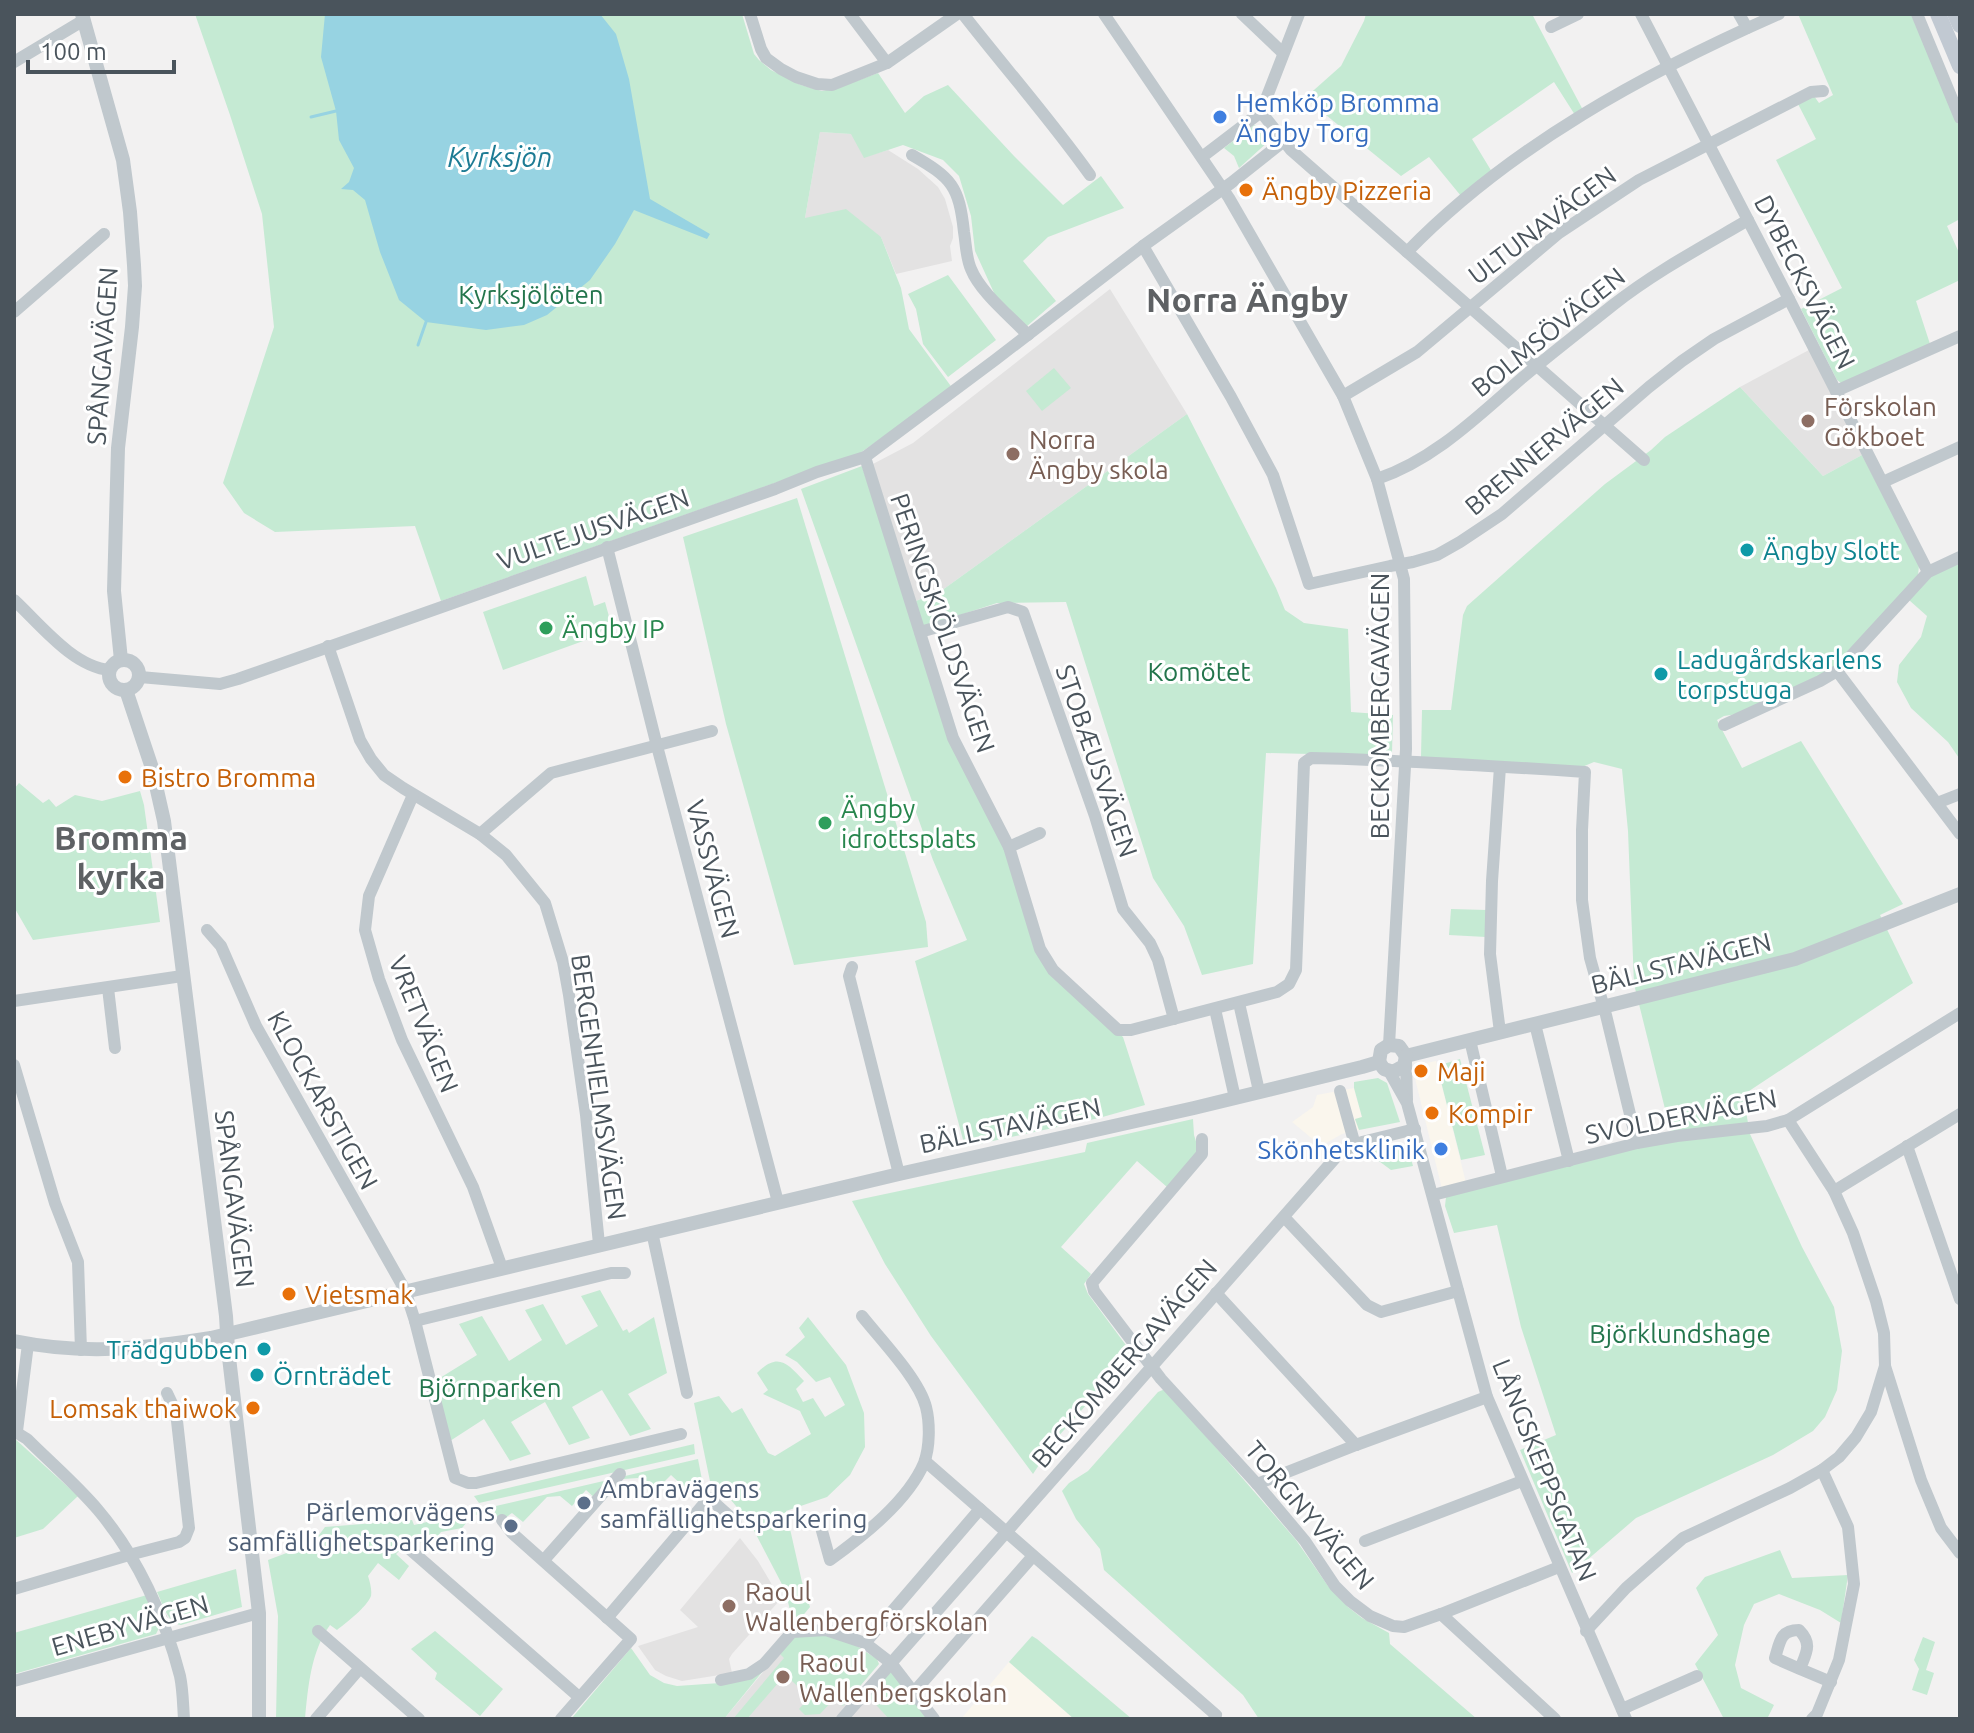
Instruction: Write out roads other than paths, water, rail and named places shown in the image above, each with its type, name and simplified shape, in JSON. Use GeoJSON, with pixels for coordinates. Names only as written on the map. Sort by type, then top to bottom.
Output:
{"type":"FeatureCollection","features":[{"type":"Feature","properties":{"kind":"main road"},"geometry":{"type":"LineString","coordinates":[[1938,14],[1960,66]]}},
{"type":"Feature","properties":{"kind":"main road"},"geometry":{"type":"LineString","coordinates":[[1955,14],[1960,25]]}},
{"type":"Feature","properties":{"kind":"street"},"geometry":{"type":"LineString","coordinates":[[750,14],[766,58],[796,77],[832,85],[887,63],[957,14]]}},
{"type":"Feature","properties":{"kind":"street"},"geometry":{"type":"LineString","coordinates":[[850,14],[887,63]]}},
{"type":"Feature","properties":{"kind":"street"},"geometry":{"type":"LineString","coordinates":[[963,14],[1090,175]]}},
{"type":"Feature","properties":{"kind":"street","name":"BECKOMBERGAVÄGEN"},"geometry":{"type":"LineString","coordinates":[[1104,14],[1223,189],[1343,396],[1377,479],[1401,564],[1404,579],[1406,760],[1389,1045]]}},
{"type":"Feature","properties":{"kind":"street"},"geometry":{"type":"LineString","coordinates":[[1242,14],[1283,53]]}},
{"type":"Feature","properties":{"kind":"street"},"geometry":{"type":"LineString","coordinates":[[1202,157],[1261,112],[1299,14]]}},
{"type":"Feature","properties":{"kind":"street"},"geometry":{"type":"LineString","coordinates":[[1551,27],[1578,14]]}},
{"type":"Feature","properties":{"kind":"street","name":"DYBECKSVÄGEN"},"geometry":{"type":"LineString","coordinates":[[1641,14],[1928,572]]}},
{"type":"Feature","properties":{"kind":"street"},"geometry":{"type":"LineString","coordinates":[[1739,14],[1747,28]]}},
{"type":"Feature","properties":{"kind":"street"},"geometry":{"type":"LineString","coordinates":[[1407,252],[1457,205],[1517,157],[1600,104],[1668,67],[1779,14]]}},
{"type":"Feature","properties":{"kind":"street"},"geometry":{"type":"LineString","coordinates":[[1917,14],[1960,118]]}},
{"type":"Feature","properties":{"kind":"street"},"geometry":{"type":"LineString","coordinates":[[14,62],[83,17]]}},
{"type":"Feature","properties":{"kind":"street","name":"SPÅNGAVÄGEN"},"geometry":{"type":"LineString","coordinates":[[83,17],[123,160],[134,265],[132,327],[118,448],[115,665]]}},
{"type":"Feature","properties":{"kind":"street","name":"ULTUNAVÄGEN"},"geometry":{"type":"LineString","coordinates":[[1343,396],[1417,352],[1559,233],[1639,180],[1811,92],[1823,91]]}},
{"type":"Feature","properties":{"kind":"street"},"geometry":{"type":"LineString","coordinates":[[1261,112],[1291,150],[1644,460]]}},
{"type":"Feature","properties":{"kind":"street","name":"VULTEJUSVÄGEN"},"geometry":{"type":"LineString","coordinates":[[140,677],[220,684],[238,679],[865,457],[1284,141]]}},
{"type":"Feature","properties":{"kind":"street"},"geometry":{"type":"LineString","coordinates":[[912,155],[935,168],[952,185],[963,220],[971,269],[985,289],[1028,335]]}},
{"type":"Feature","properties":{"kind":"street","name":"BOLMSÖVÄGEN"},"geometry":{"type":"LineString","coordinates":[[1377,479],[1427,455],[1617,302],[1672,264],[1748,220]]}},
{"type":"Feature","properties":{"kind":"street"},"geometry":{"type":"LineString","coordinates":[[14,312],[104,234]]}},
{"type":"Feature","properties":{"kind":"street","name":"BRENNERVÄGEN"},"geometry":{"type":"LineString","coordinates":[[1143,246],[1273,475],[1309,584],[1437,555],[1480,530],[1682,361],[1714,339],[1789,299]]}},
{"type":"Feature","properties":{"kind":"street"},"geometry":{"type":"LineString","coordinates":[[1836,391],[1960,336]]}},
{"type":"Feature","properties":{"kind":"street"},"geometry":{"type":"LineString","coordinates":[[1883,482],[1960,447]]}},
{"type":"Feature","properties":{"kind":"street","name":"PERINGSKIÖLDSVÄGEN"},"geometry":{"type":"LineString","coordinates":[[865,457],[953,738],[1009,847],[1040,949],[1053,970],[1118,1030],[1131,1030],[1239,1003],[1277,992],[1289,984],[1296,970],[1304,763],[1311,758],[1406,760]]}},
{"type":"Feature","properties":{"kind":"street","name":"VASSVÄGEN"},"geometry":{"type":"LineString","coordinates":[[607,547],[778,1202]]}},
{"type":"Feature","properties":{"kind":"street"},"geometry":{"type":"LineString","coordinates":[[1724,725],[1837,671],[1928,572],[1960,557]]}},
{"type":"Feature","properties":{"kind":"street"},"geometry":{"type":"LineString","coordinates":[[14,600],[75,658],[100,669],[128,660],[135,663],[140,677],[135,686],[126,690],[111,683],[115,665]]}},
{"type":"Feature","properties":{"kind":"street","name":"STOBÆUSVÄGEN"},"geometry":{"type":"LineString","coordinates":[[920,632],[1008,607],[1023,612],[1095,816],[1123,909],[1150,943],[1158,960],[1174,1019]]}},
{"type":"Feature","properties":{"kind":"street","name":"BERGENHIELMSVÄGEN"},"geometry":{"type":"LineString","coordinates":[[328,646],[360,740],[384,775],[480,834],[506,855],[545,903],[563,962],[586,1115],[599,1244]]}},
{"type":"Feature","properties":{"kind":"street"},"geometry":{"type":"LineString","coordinates":[[1837,671],[1960,834]]}},
{"type":"Feature","properties":{"kind":"street","name":"SPÅNGAVÄGEN"},"geometry":{"type":"LineString","coordinates":[[126,690],[152,768],[164,821],[226,1316],[259,1613],[259,1719]]}},
{"type":"Feature","properties":{"kind":"street"},"geometry":{"type":"LineString","coordinates":[[480,834],[551,773],[712,731]]}},
{"type":"Feature","properties":{"kind":"street"},"geometry":{"type":"LineString","coordinates":[[1406,760],[1585,772],[1582,900],[1590,958],[1637,1143]]}},
{"type":"Feature","properties":{"kind":"street"},"geometry":{"type":"LineString","coordinates":[[1500,767],[1490,954],[1500,1032]]}},
{"type":"Feature","properties":{"kind":"street"},"geometry":{"type":"LineString","coordinates":[[1937,803],[1960,794]]}},
{"type":"Feature","properties":{"kind":"street","name":"VRETVÄGEN"},"geometry":{"type":"LineString","coordinates":[[413,795],[369,896],[365,930],[402,1040],[473,1187],[502,1268]]}},
{"type":"Feature","properties":{"kind":"street"},"geometry":{"type":"LineString","coordinates":[[1009,847],[1040,833]]}},
{"type":"Feature","properties":{"kind":"street","name":"BÄLLSTAVÄGEN"},"geometry":{"type":"LineString","coordinates":[[21,1343],[81,1350],[148,1348],[227,1334],[599,1244],[1362,1067],[1384,1066],[1398,1071],[1406,1059],[1470,1040],[1795,959],[1960,894]]}},
{"type":"Feature","properties":{"kind":"street","name":"KLOCKARSTIGEN"},"geometry":{"type":"LineString","coordinates":[[207,930],[221,946],[256,1026],[405,1290]]}},
{"type":"Feature","properties":{"kind":"street"},"geometry":{"type":"LineString","coordinates":[[852,967],[849,976],[899,1174]]}},
{"type":"Feature","properties":{"kind":"street"},"geometry":{"type":"LineString","coordinates":[[14,1001],[182,976]]}},
{"type":"Feature","properties":{"kind":"street"},"geometry":{"type":"LineString","coordinates":[[108,988],[115,1048]]}},
{"type":"Feature","properties":{"kind":"street"},"geometry":{"type":"LineString","coordinates":[[1239,1003],[1259,1091]]}},
{"type":"Feature","properties":{"kind":"street"},"geometry":{"type":"LineString","coordinates":[[1215,1009],[1235,1098]]}},
{"type":"Feature","properties":{"kind":"street","name":"SVOLDERVÄGEN"},"geometry":{"type":"LineString","coordinates":[[1433,1195],[1637,1143],[1767,1126],[1788,1120],[1960,1013]]}},
{"type":"Feature","properties":{"kind":"street"},"geometry":{"type":"LineString","coordinates":[[1535,1024],[1569,1161]]}},
{"type":"Feature","properties":{"kind":"street"},"geometry":{"type":"LineString","coordinates":[[1470,1040],[1502,1176]]}},
{"type":"Feature","properties":{"kind":"street"},"geometry":{"type":"LineString","coordinates":[[1384,1066],[1381,1050],[1389,1045],[1399,1046],[1406,1059]]}},
{"type":"Feature","properties":{"kind":"street","name":"LÅNGSKEPPSGATAN"},"geometry":{"type":"LineString","coordinates":[[1406,1059],[1407,1103]]}},
{"type":"Feature","properties":{"kind":"street"},"geometry":{"type":"LineString","coordinates":[[14,1065],[55,1203],[78,1262],[81,1350]]}},
{"type":"Feature","properties":{"kind":"street","name":"LÅNGSKEPPSGATAN"},"geometry":{"type":"LineString","coordinates":[[1384,1066],[1407,1103],[1487,1397],[1624,1714],[1697,1676]]}},
{"type":"Feature","properties":{"kind":"street"},"geometry":{"type":"LineString","coordinates":[[1340,1091],[1355,1145]]}},
{"type":"Feature","properties":{"kind":"street"},"geometry":{"type":"LineString","coordinates":[[1834,1191],[1960,1114]]}},
{"type":"Feature","properties":{"kind":"street"},"geometry":{"type":"LineString","coordinates":[[1788,1120],[1834,1191],[1853,1233],[1884,1333],[1885,1366],[1926,1492],[1941,1528],[1960,1553]]}},
{"type":"Feature","properties":{"kind":"street","name":"BECKOMBERGAVÄGEN"},"geometry":{"type":"LineString","coordinates":[[842,1719],[1337,1156],[1355,1145],[1415,1129]]}},
{"type":"Feature","properties":{"kind":"street","name":"TORGNYVÄGEN"},"geometry":{"type":"LineString","coordinates":[[1202,1139],[1202,1154],[1092,1283],[1094,1291],[1151,1366],[1305,1541],[1335,1586],[1370,1616],[1393,1626],[1404,1627],[1559,1567]]}},
{"type":"Feature","properties":{"kind":"street"},"geometry":{"type":"LineString","coordinates":[[1907,1146],[1960,1299]]}},
{"type":"Feature","properties":{"kind":"street"},"geometry":{"type":"LineString","coordinates":[[1284,1217],[1367,1305],[1381,1312],[1458,1291]]}},
{"type":"Feature","properties":{"kind":"street"},"geometry":{"type":"LineString","coordinates":[[652,1232],[687,1393]]}},
{"type":"Feature","properties":{"kind":"street"},"geometry":{"type":"LineString","coordinates":[[415,1321],[611,1273],[625,1273]]}},
{"type":"Feature","properties":{"kind":"street"},"geometry":{"type":"LineString","coordinates":[[405,1290],[455,1478],[476,1483],[681,1434]]}},
{"type":"Feature","properties":{"kind":"street"},"geometry":{"type":"LineString","coordinates":[[1216,1293],[1356,1445]]}},
{"type":"Feature","properties":{"kind":"street"},"geometry":{"type":"LineString","coordinates":[[819,1520],[830,1560],[857,1541],[894,1506],[925,1461],[929,1434],[926,1406],[912,1379],[862,1316]]}},
{"type":"Feature","properties":{"kind":"street"},"geometry":{"type":"LineString","coordinates":[[21,1343],[15,1431],[98,1509],[129,1555],[152,1597],[168,1637],[181,1678],[184,1719]]}},
{"type":"Feature","properties":{"kind":"street"},"geometry":{"type":"LineString","coordinates":[[1586,1631],[1626,1588],[1683,1538],[1790,1488],[1839,1457],[1871,1412],[1885,1366]]}},
{"type":"Feature","properties":{"kind":"street"},"geometry":{"type":"LineString","coordinates":[[14,1589],[185,1538],[189,1528],[176,1412],[167,1393]]}},
{"type":"Feature","properties":{"kind":"street"},"geometry":{"type":"LineString","coordinates":[[1257,1484],[1487,1397]]}},
{"type":"Feature","properties":{"kind":"street"},"geometry":{"type":"LineString","coordinates":[[925,1461],[1216,1715],[1214,1719]]}},
{"type":"Feature","properties":{"kind":"street"},"geometry":{"type":"LineString","coordinates":[[1812,1719],[1817,1714],[1839,1660],[1854,1584],[1848,1527],[1822,1470]]}},
{"type":"Feature","properties":{"kind":"street"},"geometry":{"type":"LineString","coordinates":[[544,1560],[620,1474]]}},
{"type":"Feature","properties":{"kind":"street"},"geometry":{"type":"LineString","coordinates":[[1365,1541],[1522,1481]]}},
{"type":"Feature","properties":{"kind":"street"},"geometry":{"type":"LineString","coordinates":[[607,1618],[709,1498],[736,1522]]}},
{"type":"Feature","properties":{"kind":"street"},"geometry":{"type":"LineString","coordinates":[[865,1643],[980,1509]]}},
{"type":"Feature","properties":{"kind":"street"},"geometry":{"type":"LineString","coordinates":[[502,1520],[512,1533],[631,1639],[561,1719]]}},
{"type":"Feature","properties":{"kind":"street"},"geometry":{"type":"LineString","coordinates":[[406,1546],[579,1697]]}},
{"type":"Feature","properties":{"kind":"street"},"geometry":{"type":"LineString","coordinates":[[914,1692],[1033,1556]]}},
{"type":"Feature","properties":{"kind":"street","name":"ENEBYVÄGEN"},"geometry":{"type":"LineString","coordinates":[[14,1681],[259,1613]]}},
{"type":"Feature","properties":{"kind":"street"},"geometry":{"type":"LineString","coordinates":[[1441,1614],[1555,1719]]}},
{"type":"Feature","properties":{"kind":"street"},"geometry":{"type":"LineString","coordinates":[[721,1680],[749,1674],[764,1664],[792,1632],[826,1630],[865,1643],[891,1663],[934,1719]]}},
{"type":"Feature","properties":{"kind":"street"},"geometry":{"type":"LineString","coordinates":[[318,1631],[419,1719]]}},
{"type":"Feature","properties":{"kind":"street"},"geometry":{"type":"LineString","coordinates":[[316,1719],[360,1668]]}},
{"type":"Feature","properties":{"kind":"street"},"geometry":{"type":"LineString","coordinates":[[1800,1669],[1831,1682]]}},
{"type":"Feature","properties":{"kind":"water","name":"Kyrksjön"},"geometry":{"type":"Polygon","coordinates":[[[325,14],[600,14],[616,34],[629,79],[650,199],[710,234],[707,239],[634,210],[590,280],[547,315],[524,325],[486,330],[426,322],[399,300],[380,252],[365,200],[353,190],[341,189],[349,182],[354,168],[339,140],[336,111],[321,57],[325,14]]]}},
{"type":"Feature","properties":{"kind":"waterway"},"geometry":{"type":"LineString","coordinates":[[311,117],[336,111]]}},
{"type":"Feature","properties":{"kind":"waterway"},"geometry":{"type":"LineString","coordinates":[[418,345],[426,322]]}},
{"type":"Feature","properties":{"kind":"place","name":"Hemköp Bromma Ängby Torg"},"geometry":{"type":"Point","coordinates":[1220,117]}},
{"type":"Feature","properties":{"kind":"place","name":"Ängby Pizzeria"},"geometry":{"type":"Point","coordinates":[1246,190]}},
{"type":"Feature","properties":{"kind":"place","name":"Förskolan Gökboet"},"geometry":{"type":"Point","coordinates":[1808,421]}},
{"type":"Feature","properties":{"kind":"place","name":"Norra Ängby skola"},"geometry":{"type":"Point","coordinates":[1013,454]}},
{"type":"Feature","properties":{"kind":"place","name":"Ängby Slott"},"geometry":{"type":"Point","coordinates":[1747,550]}},
{"type":"Feature","properties":{"kind":"place","name":"Ängby IP"},"geometry":{"type":"Point","coordinates":[546,628]}},
{"type":"Feature","properties":{"kind":"place","name":"Ladugårdskarlens torpstuga"},"geometry":{"type":"Point","coordinates":[1661,674]}},
{"type":"Feature","properties":{"kind":"place","name":"Bistro Bromma"},"geometry":{"type":"Point","coordinates":[125,777]}},
{"type":"Feature","properties":{"kind":"place","name":"Ängby idrottsplats"},"geometry":{"type":"Point","coordinates":[825,823]}},
{"type":"Feature","properties":{"kind":"place","name":"Maji"},"geometry":{"type":"Point","coordinates":[1421,1071]}},
{"type":"Feature","properties":{"kind":"place","name":"Kompir"},"geometry":{"type":"Point","coordinates":[1432,1113]}},
{"type":"Feature","properties":{"kind":"place","name":"Skönhetsklinik"},"geometry":{"type":"Point","coordinates":[1441,1149]}},
{"type":"Feature","properties":{"kind":"place","name":"Vietsmak"},"geometry":{"type":"Point","coordinates":[289,1294]}},
{"type":"Feature","properties":{"kind":"place","name":"Trädgubben"},"geometry":{"type":"Point","coordinates":[264,1349]}},
{"type":"Feature","properties":{"kind":"place","name":"Örnträdet"},"geometry":{"type":"Point","coordinates":[257,1375]}},
{"type":"Feature","properties":{"kind":"place","name":"Lomsak thaiwok"},"geometry":{"type":"Point","coordinates":[253,1408]}},
{"type":"Feature","properties":{"kind":"place","name":"Ambravägens samfällighetsparkering"},"geometry":{"type":"Point","coordinates":[584,1503]}},
{"type":"Feature","properties":{"kind":"place","name":"Pärlemorvägens samfällighetsparkering"},"geometry":{"type":"Point","coordinates":[511,1526]}},
{"type":"Feature","properties":{"kind":"place","name":"Raoul Wallenbergförskolan"},"geometry":{"type":"Point","coordinates":[729,1606]}},
{"type":"Feature","properties":{"kind":"place","name":"Raoul Wallenbergskolan"},"geometry":{"type":"Point","coordinates":[783,1677]}},
{"type":"Feature","properties":{"kind":"district","name":"Norra Ängby"},"geometry":{"type":"Point","coordinates":[1247,299]}},
{"type":"Feature","properties":{"kind":"district","name":"Bromma kyrka"},"geometry":{"type":"Point","coordinates":[121,856]}},
{"type":"Feature","properties":{"kind":"park label","name":"Kyrksjölöten"},"geometry":{"type":"Point","coordinates":[531,294]}},
{"type":"Feature","properties":{"kind":"park label","name":"Komötet"},"geometry":{"type":"Point","coordinates":[1199,671]}},
{"type":"Feature","properties":{"kind":"park label","name":"Björklundshage"},"geometry":{"type":"Point","coordinates":[1680,1333]}},
{"type":"Feature","properties":{"kind":"park label","name":"Björnparken"},"geometry":{"type":"Point","coordinates":[490,1387]}}]}
